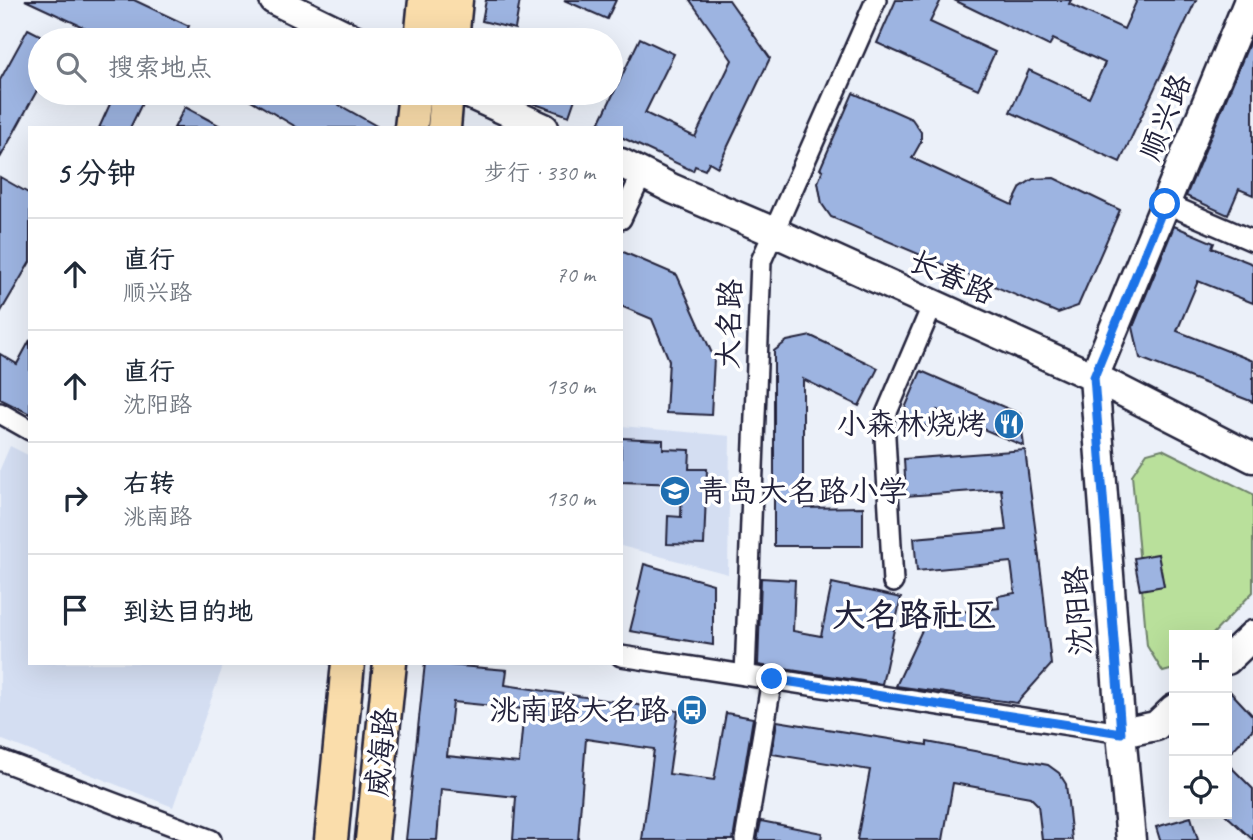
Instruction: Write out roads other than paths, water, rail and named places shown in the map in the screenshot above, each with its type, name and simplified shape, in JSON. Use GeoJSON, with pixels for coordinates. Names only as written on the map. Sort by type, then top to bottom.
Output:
{"type":"FeatureCollection","features":[{"type":"Feature","properties":{"kind":"main road"},"geometry":{"type":"LineString","coordinates":[[274,0],[331,28]]}},
{"type":"Feature","properties":{"kind":"main road"},"geometry":{"type":"LineString","coordinates":[[422,28],[425,0]]}},
{"type":"Feature","properties":{"kind":"main road"},"geometry":{"type":"LineString","coordinates":[[453,28],[456,0]]}},
{"type":"Feature","properties":{"kind":"main road","name":"顺兴路"},"geometry":{"type":"LineString","coordinates":[[1094,377],[1249,0]]}},
{"type":"Feature","properties":{"kind":"main road"},"geometry":{"type":"LineString","coordinates":[[411,126],[414,105]]}},
{"type":"Feature","properties":{"kind":"main road"},"geometry":{"type":"LineString","coordinates":[[444,126],[446,105]]}},
{"type":"Feature","properties":{"kind":"main road"},"geometry":{"type":"LineString","coordinates":[[490,105],[528,125]]}},
{"type":"Feature","properties":{"kind":"main road","name":"长春路"},"geometry":{"type":"LineString","coordinates":[[632,167],[673,189],[1094,377],[1253,458]]}},
{"type":"Feature","properties":{"kind":"main road","name":"沈阳路"},"geometry":{"type":"LineString","coordinates":[[1094,377],[1131,840]]}},
{"type":"Feature","properties":{"kind":"main road"},"geometry":{"type":"LineString","coordinates":[[1232,655],[1253,635]]}},
{"type":"Feature","properties":{"kind":"main road","name":"威海路"},"geometry":{"type":"LineString","coordinates":[[331,840],[348,665]]}},
{"type":"Feature","properties":{"kind":"main road","name":"威海路"},"geometry":{"type":"LineString","coordinates":[[372,840],[390,665]]}},
{"type":"Feature","properties":{"kind":"main road"},"geometry":{"type":"LineString","coordinates":[[1121,733],[1156,726],[1169,714]]}},
{"type":"Feature","properties":{"kind":"street","name":"大名路"},"geometry":{"type":"LineString","coordinates":[[745,675],[761,261],[876,0]]}},
{"type":"Feature","properties":{"kind":"street"},"geometry":{"type":"LineString","coordinates":[[623,210],[632,167]]}},
{"type":"Feature","properties":{"kind":"street"},"geometry":{"type":"LineString","coordinates":[[1165,204],[1253,241]]}},
{"type":"Feature","properties":{"kind":"street"},"geometry":{"type":"LineString","coordinates":[[892,582],[884,419],[933,304]]}},
{"type":"Feature","properties":{"kind":"street"},"geometry":{"type":"LineString","coordinates":[[0,413],[28,429]]}},
{"type":"Feature","properties":{"kind":"street"},"geometry":{"type":"LineString","coordinates":[[623,656],[1121,733]]}},
{"type":"Feature","properties":{"kind":"street"},"geometry":{"type":"LineString","coordinates":[[745,840],[772,679]]}},
{"type":"Feature","properties":{"kind":"street"},"geometry":{"type":"LineString","coordinates":[[0,760],[211,840]]}},
{"type":"Feature","properties":{"kind":"place","name":"小森林烧烤"},"geometry":{"type":"Point","coordinates":[1009,424]}},
{"type":"Feature","properties":{"kind":"place","name":"青岛大名路小学"},"geometry":{"type":"Point","coordinates":[675,491]}},
{"type":"Feature","properties":{"kind":"place","name":"洮南路大名路"},"geometry":{"type":"Point","coordinates":[692,710]}},
{"type":"Feature","properties":{"kind":"district","name":"大名路社区"},"geometry":{"type":"Point","coordinates":[915,615]}}]}
